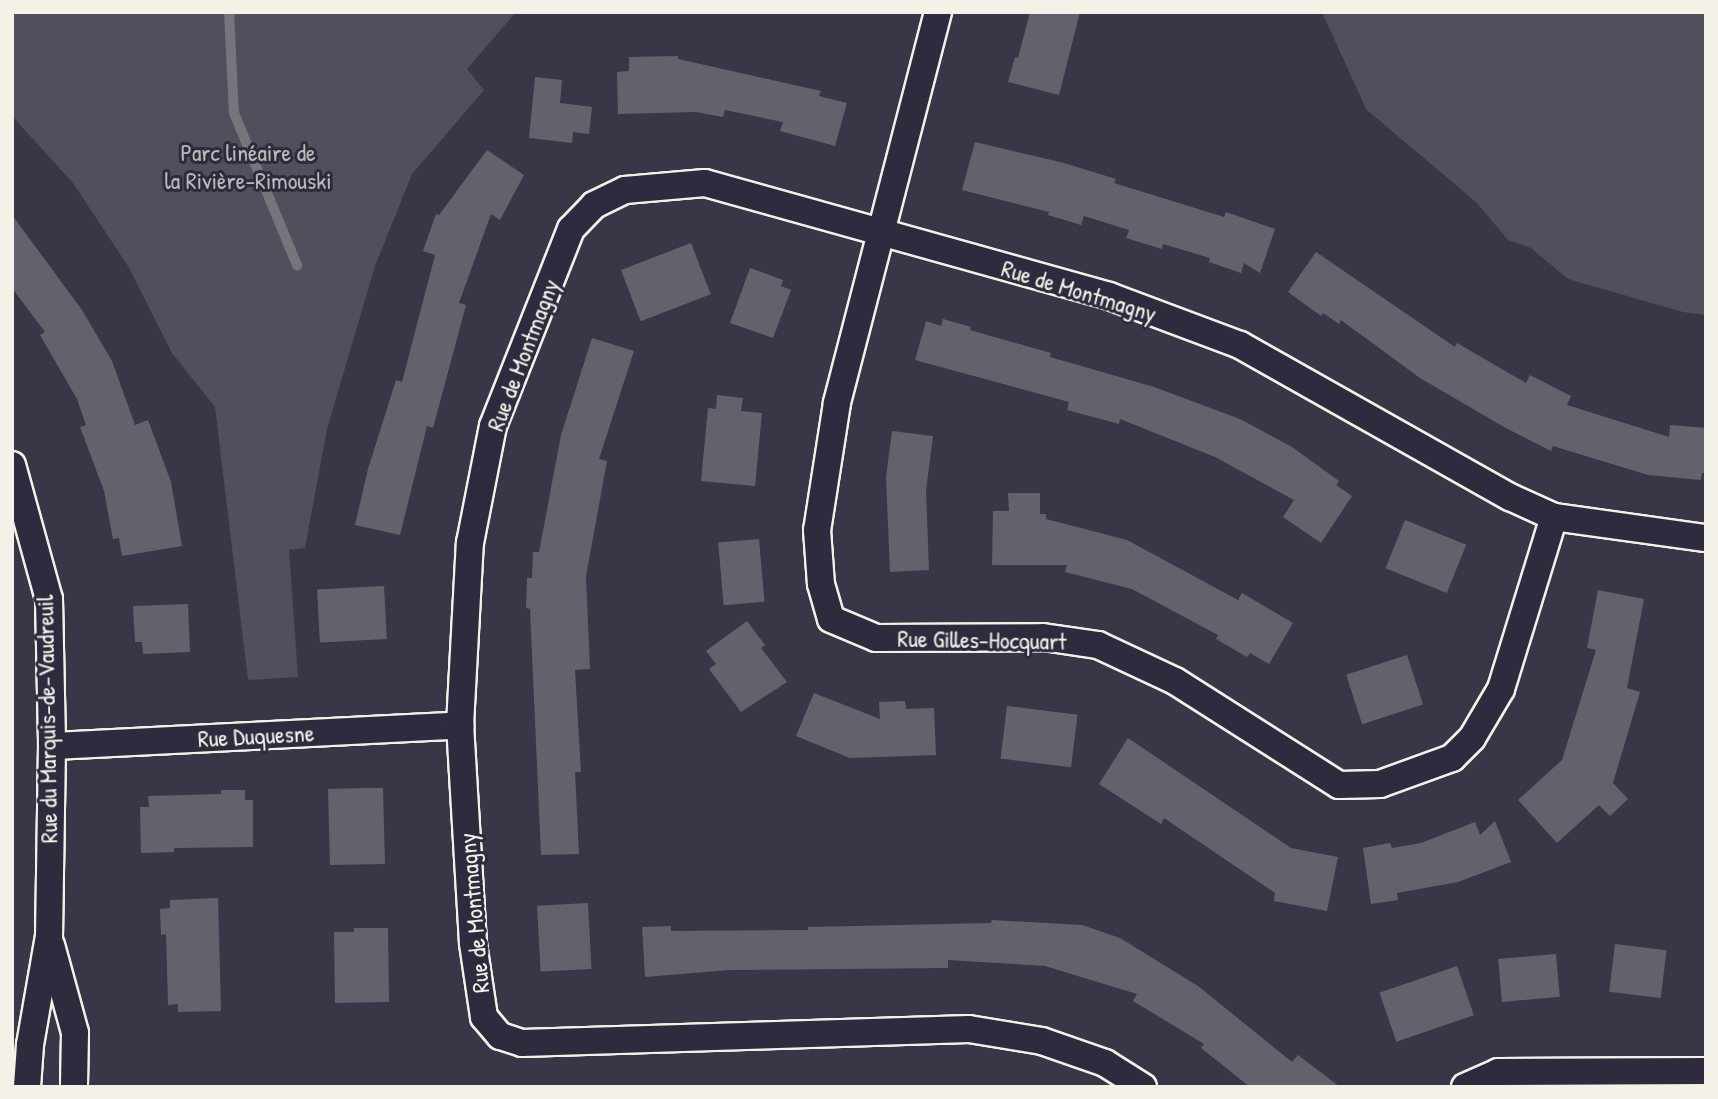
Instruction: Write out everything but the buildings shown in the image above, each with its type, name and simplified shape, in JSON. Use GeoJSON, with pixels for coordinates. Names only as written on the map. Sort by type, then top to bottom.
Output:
{"type":"FeatureCollection","features":[{"type":"Feature","properties":{"kind":"street","name":"Rue Gilles-Hocquart"},"geometry":{"type":"LineString","coordinates":[[938,12],[837,403],[817,530],[821,584],[831,619],[849,630],[876,638],[1043,637],[1098,645],[1174,681],[1339,785],[1380,784],[1452,758],[1472,738],[1501,689],[1554,517]]}},
{"type":"Feature","properties":{"kind":"street","name":"Rue de Montmagny"},"geometry":{"type":"LineString","coordinates":[[1143,1087],[1105,1063],[1042,1041],[969,1029],[522,1043],[500,1035],[484,1017],[473,943],[460,725],[470,543],[493,426],[571,229],[594,205],[625,190],[705,183],[1108,296],[1240,345],[1510,497],[1554,517],[1706,538]]}},
{"type":"Feature","properties":{"kind":"street","name":"Rue du Marquis-de-Vaudreuil"},"geometry":{"type":"LineString","coordinates":[[12,465],[48,599],[51,746],[49,936],[30,1045],[27,1087]]}},
{"type":"Feature","properties":{"kind":"street","name":"Rue Duquesne"},"geometry":{"type":"LineString","coordinates":[[51,746],[460,725]]}},
{"type":"Feature","properties":{"kind":"street","name":"Rue du Marquis-de-Vaudreuil"},"geometry":{"type":"LineString","coordinates":[[49,936],[75,1033],[75,1087]]}},
{"type":"Feature","properties":{"kind":"street"},"geometry":{"type":"LineString","coordinates":[[1465,1087],[1498,1072],[1706,1071]]}},
{"type":"Feature","properties":{"kind":"green space","name":"Parc linéaire de la Rivière-Rimouski"},"geometry":{"type":"Polygon","coordinates":[[[12,12],[516,12],[467,69],[484,90],[412,174],[375,266],[327,429],[305,548],[289,550],[298,677],[248,680],[215,407],[172,353],[128,266],[73,183],[12,116],[12,12]]]}},
{"type":"Feature","properties":{"kind":"green space"},"geometry":{"type":"Polygon","coordinates":[[[1322,12],[1706,12],[1706,315],[1683,312],[1568,279],[1531,248],[1508,240],[1477,203],[1366,109],[1322,12]]]}},
{"type":"Feature","properties":{"kind":"waterway"},"geometry":{"type":"LineString","coordinates":[[229,12],[234,113],[297,265]]}}]}
